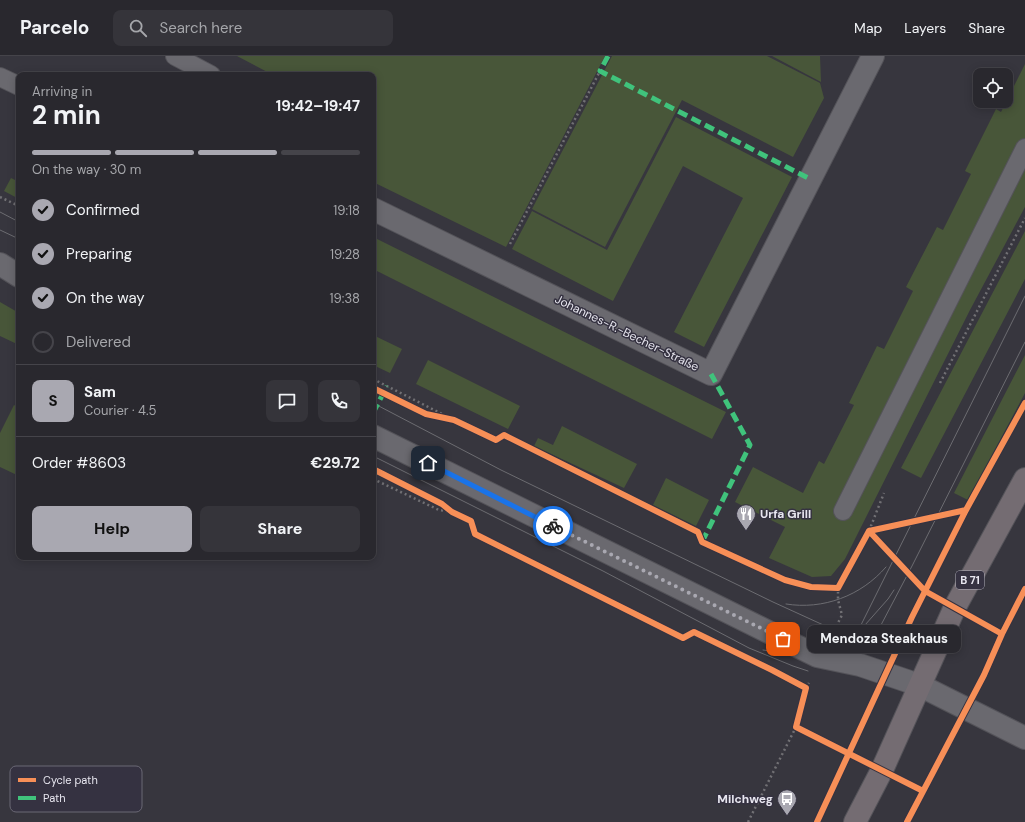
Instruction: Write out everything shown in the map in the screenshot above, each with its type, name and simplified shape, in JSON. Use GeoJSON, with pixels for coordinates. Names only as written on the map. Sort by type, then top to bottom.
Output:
{"type":"FeatureCollection","features":[{"type":"Feature","properties":{"kind":"main road","name":"B 71"},"geometry":{"type":"LineString","coordinates":[[855,822],[882,770],[919,684],[955,607],[1025,479]]}},
{"type":"Feature","properties":{"kind":"street","name":"Johannes-R.-Becher-Straße"},"geometry":{"type":"LineString","coordinates":[[376,210],[711,374],[872,56]]}},
{"type":"Feature","properties":{"kind":"street"},"geometry":{"type":"LineString","coordinates":[[0,264],[16,274]]}},
{"type":"Feature","properties":{"kind":"street"},"geometry":{"type":"LineString","coordinates":[[376,437],[818,656],[860,665],[919,684],[1025,738]]}},
{"type":"Feature","properties":{"kind":"lane"},"geometry":{"type":"LineString","coordinates":[[175,56],[205,72]]}},
{"type":"Feature","properties":{"kind":"lane"},"geometry":{"type":"LineString","coordinates":[[0,77],[16,85]]}},
{"type":"Feature","properties":{"kind":"lane"},"geometry":{"type":"LineString","coordinates":[[843,511],[1025,148]]}},
{"type":"Feature","properties":{"kind":"path"},"geometry":{"type":"LineString","coordinates":[[497,270],[600,71]]}},
{"type":"Feature","properties":{"kind":"path"},"geometry":{"type":"LineString","coordinates":[[0,197],[16,205]]}},
{"type":"Feature","properties":{"kind":"path"},"geometry":{"type":"LineString","coordinates":[[936,389],[1025,218]]}},
{"type":"Feature","properties":{"kind":"path"},"geometry":{"type":"LineString","coordinates":[[376,381],[454,420]]}},
{"type":"Feature","properties":{"kind":"path"},"geometry":{"type":"LineString","coordinates":[[426,414],[454,420]]}},
{"type":"Feature","properties":{"kind":"path"},"geometry":{"type":"LineString","coordinates":[[376,480],[439,510],[452,512]]}},
{"type":"Feature","properties":{"kind":"path"},"geometry":{"type":"LineString","coordinates":[[869,531],[887,487]]}},
{"type":"Feature","properties":{"kind":"path"},"geometry":{"type":"LineString","coordinates":[[442,504],[452,512]]}},
{"type":"Feature","properties":{"kind":"path"},"geometry":{"type":"LineString","coordinates":[[869,531],[877,529]]}},
{"type":"Feature","properties":{"kind":"path"},"geometry":{"type":"LineString","coordinates":[[748,822],[796,727]]}},
{"type":"Feature","properties":{"kind":"green space"},"geometry":{"type":"Polygon","coordinates":[[[237,56],[605,56],[506,247],[376,183],[376,72],[267,72],[237,56]]]}},
{"type":"Feature","properties":{"kind":"green space"},"geometry":{"type":"Polygon","coordinates":[[[612,56],[767,56],[820,83],[824,98],[793,157],[682,100],[605,247],[532,209],[612,56]]]}},
{"type":"Feature","properties":{"kind":"green space"},"geometry":{"type":"Polygon","coordinates":[[[772,56],[820,56],[821,82],[772,56]]]}},
{"type":"Feature","properties":{"kind":"green space"},"geometry":{"type":"Polygon","coordinates":[[[1025,64],[1025,207],[970,310],[845,559],[831,576],[812,577],[769,558],[785,527],[735,502],[753,467],[803,493],[819,461],[824,464],[854,405],[849,403],[877,346],[884,349],[913,291],[906,287],[937,227],[943,230],[971,174],[965,171],[996,109],[1001,112],[1003,108],[1013,108],[1013,88],[1025,64]]]}},
{"type":"Feature","properties":{"kind":"green space"},"geometry":{"type":"Polygon","coordinates":[[[676,117],[792,177],[704,347],[674,332],[743,198],[683,166],[613,301],[512,249],[532,211],[607,250],[676,117]]]}},
{"type":"Feature","properties":{"kind":"green space"},"geometry":{"type":"Polygon","coordinates":[[[11,178],[16,180],[16,197],[4,191],[11,178]]]}},
{"type":"Feature","properties":{"kind":"green space"},"geometry":{"type":"Polygon","coordinates":[[[1025,231],[1025,279],[921,478],[901,468],[1025,231]]]}},
{"type":"Feature","properties":{"kind":"green space"},"geometry":{"type":"Polygon","coordinates":[[[376,238],[726,412],[712,439],[376,271],[376,238]]]}},
{"type":"Feature","properties":{"kind":"green space"},"geometry":{"type":"Polygon","coordinates":[[[0,302],[16,311],[16,344],[0,336],[0,302]]]}},
{"type":"Feature","properties":{"kind":"green space"},"geometry":{"type":"Polygon","coordinates":[[[376,336],[402,349],[390,373],[376,366],[376,336]]]}},
{"type":"Feature","properties":{"kind":"green space"},"geometry":{"type":"Polygon","coordinates":[[[1025,355],[1025,393],[968,500],[954,493],[1025,355]]]}},
{"type":"Feature","properties":{"kind":"green space"},"geometry":{"type":"Polygon","coordinates":[[[428,360],[520,406],[508,429],[416,384],[428,360]]]}},
{"type":"Feature","properties":{"kind":"green space"},"geometry":{"type":"Polygon","coordinates":[[[14,405],[16,406],[16,475],[0,467],[0,433],[14,405]]]}},
{"type":"Feature","properties":{"kind":"green space"},"geometry":{"type":"Polygon","coordinates":[[[562,426],[637,464],[624,488],[534,446],[538,438],[553,445],[562,426]]]}},
{"type":"Feature","properties":{"kind":"green space"},"geometry":{"type":"Polygon","coordinates":[[[666,478],[709,500],[696,526],[653,505],[666,478]]]}},
{"type":"Feature","properties":{"kind":"tram line"},"geometry":{"type":"LineString","coordinates":[[0,212],[16,220]]}},
{"type":"Feature","properties":{"kind":"tram line"},"geometry":{"type":"LineString","coordinates":[[0,230],[16,238]]}},
{"type":"Feature","properties":{"kind":"tram line"},"geometry":{"type":"LineString","coordinates":[[852,643],[1025,296]]}},
{"type":"Feature","properties":{"kind":"tram line"},"geometry":{"type":"LineString","coordinates":[[881,625],[1025,342]]}},
{"type":"Feature","properties":{"kind":"tram line"},"geometry":{"type":"LineString","coordinates":[[376,405],[501,470],[773,602],[854,639]]}},
{"type":"Feature","properties":{"kind":"tram line"},"geometry":{"type":"LineString","coordinates":[[376,458],[603,571],[749,648],[808,671]]}},
{"type":"Feature","properties":{"kind":"tram line"},"geometry":{"type":"LineString","coordinates":[[786,604],[814,605],[840,599],[865,586],[886,567]]}},
{"type":"Feature","properties":{"kind":"tram line"},"geometry":{"type":"LineString","coordinates":[[865,625],[894,590]]}},
{"type":"Feature","properties":{"kind":"tram line"},"geometry":{"type":"LineString","coordinates":[[763,650],[782,652],[818,650],[836,644],[853,635]]}},
{"type":"Feature","properties":{"kind":"marked path"},"geometry":{"type":"LineString","coordinates":[[608,56],[600,71],[810,179]]}},
{"type":"Feature","properties":{"kind":"marked path"},"geometry":{"type":"LineString","coordinates":[[702,542],[750,445],[711,374]]}},
{"type":"Feature","properties":{"kind":"marked path"},"geometry":{"type":"LineString","coordinates":[[376,407],[387,386]]}},
{"type":"Feature","properties":{"kind":"cycle path"},"geometry":{"type":"LineString","coordinates":[[376,389],[426,414],[454,420],[496,440],[504,435],[698,532],[702,542],[785,580],[811,587],[838,588],[869,531],[966,510]]}},
{"type":"Feature","properties":{"kind":"cycle path"},"geometry":{"type":"LineString","coordinates":[[817,822],[912,617],[966,510],[1025,403]]}},
{"type":"Feature","properties":{"kind":"cycle path"},"geometry":{"type":"LineString","coordinates":[[376,471],[442,504],[452,512],[471,521],[475,534],[683,638],[694,632],[806,688],[796,727],[923,791]]}},
{"type":"Feature","properties":{"kind":"cycle path"},"geometry":{"type":"LineString","coordinates":[[869,531],[925,591],[1002,634]]}},
{"type":"Feature","properties":{"kind":"cycle path"},"geometry":{"type":"LineString","coordinates":[[907,822],[984,675],[1002,634],[1025,589]]}},
{"type":"Feature","properties":{"kind":"way so far"},"geometry":{"type":"LineString","coordinates":[[553,526],[783,639]]}},
{"type":"Feature","properties":{"kind":"place","name":"Urfa Grill"},"geometry":{"type":"Point","coordinates":[746,531]}},
{"type":"Feature","properties":{"kind":"place","name":"Mendoza Steakhaus"},"geometry":{"type":"Point","coordinates":[783,639]}},
{"type":"Feature","properties":{"kind":"place","name":"Milchweg"},"geometry":{"type":"Point","coordinates":[787,816]}},
{"type":"Feature","properties":{"kind":"route"},"geometry":{"type":"LineString","coordinates":[[428,463],[553,526]]}}]}
